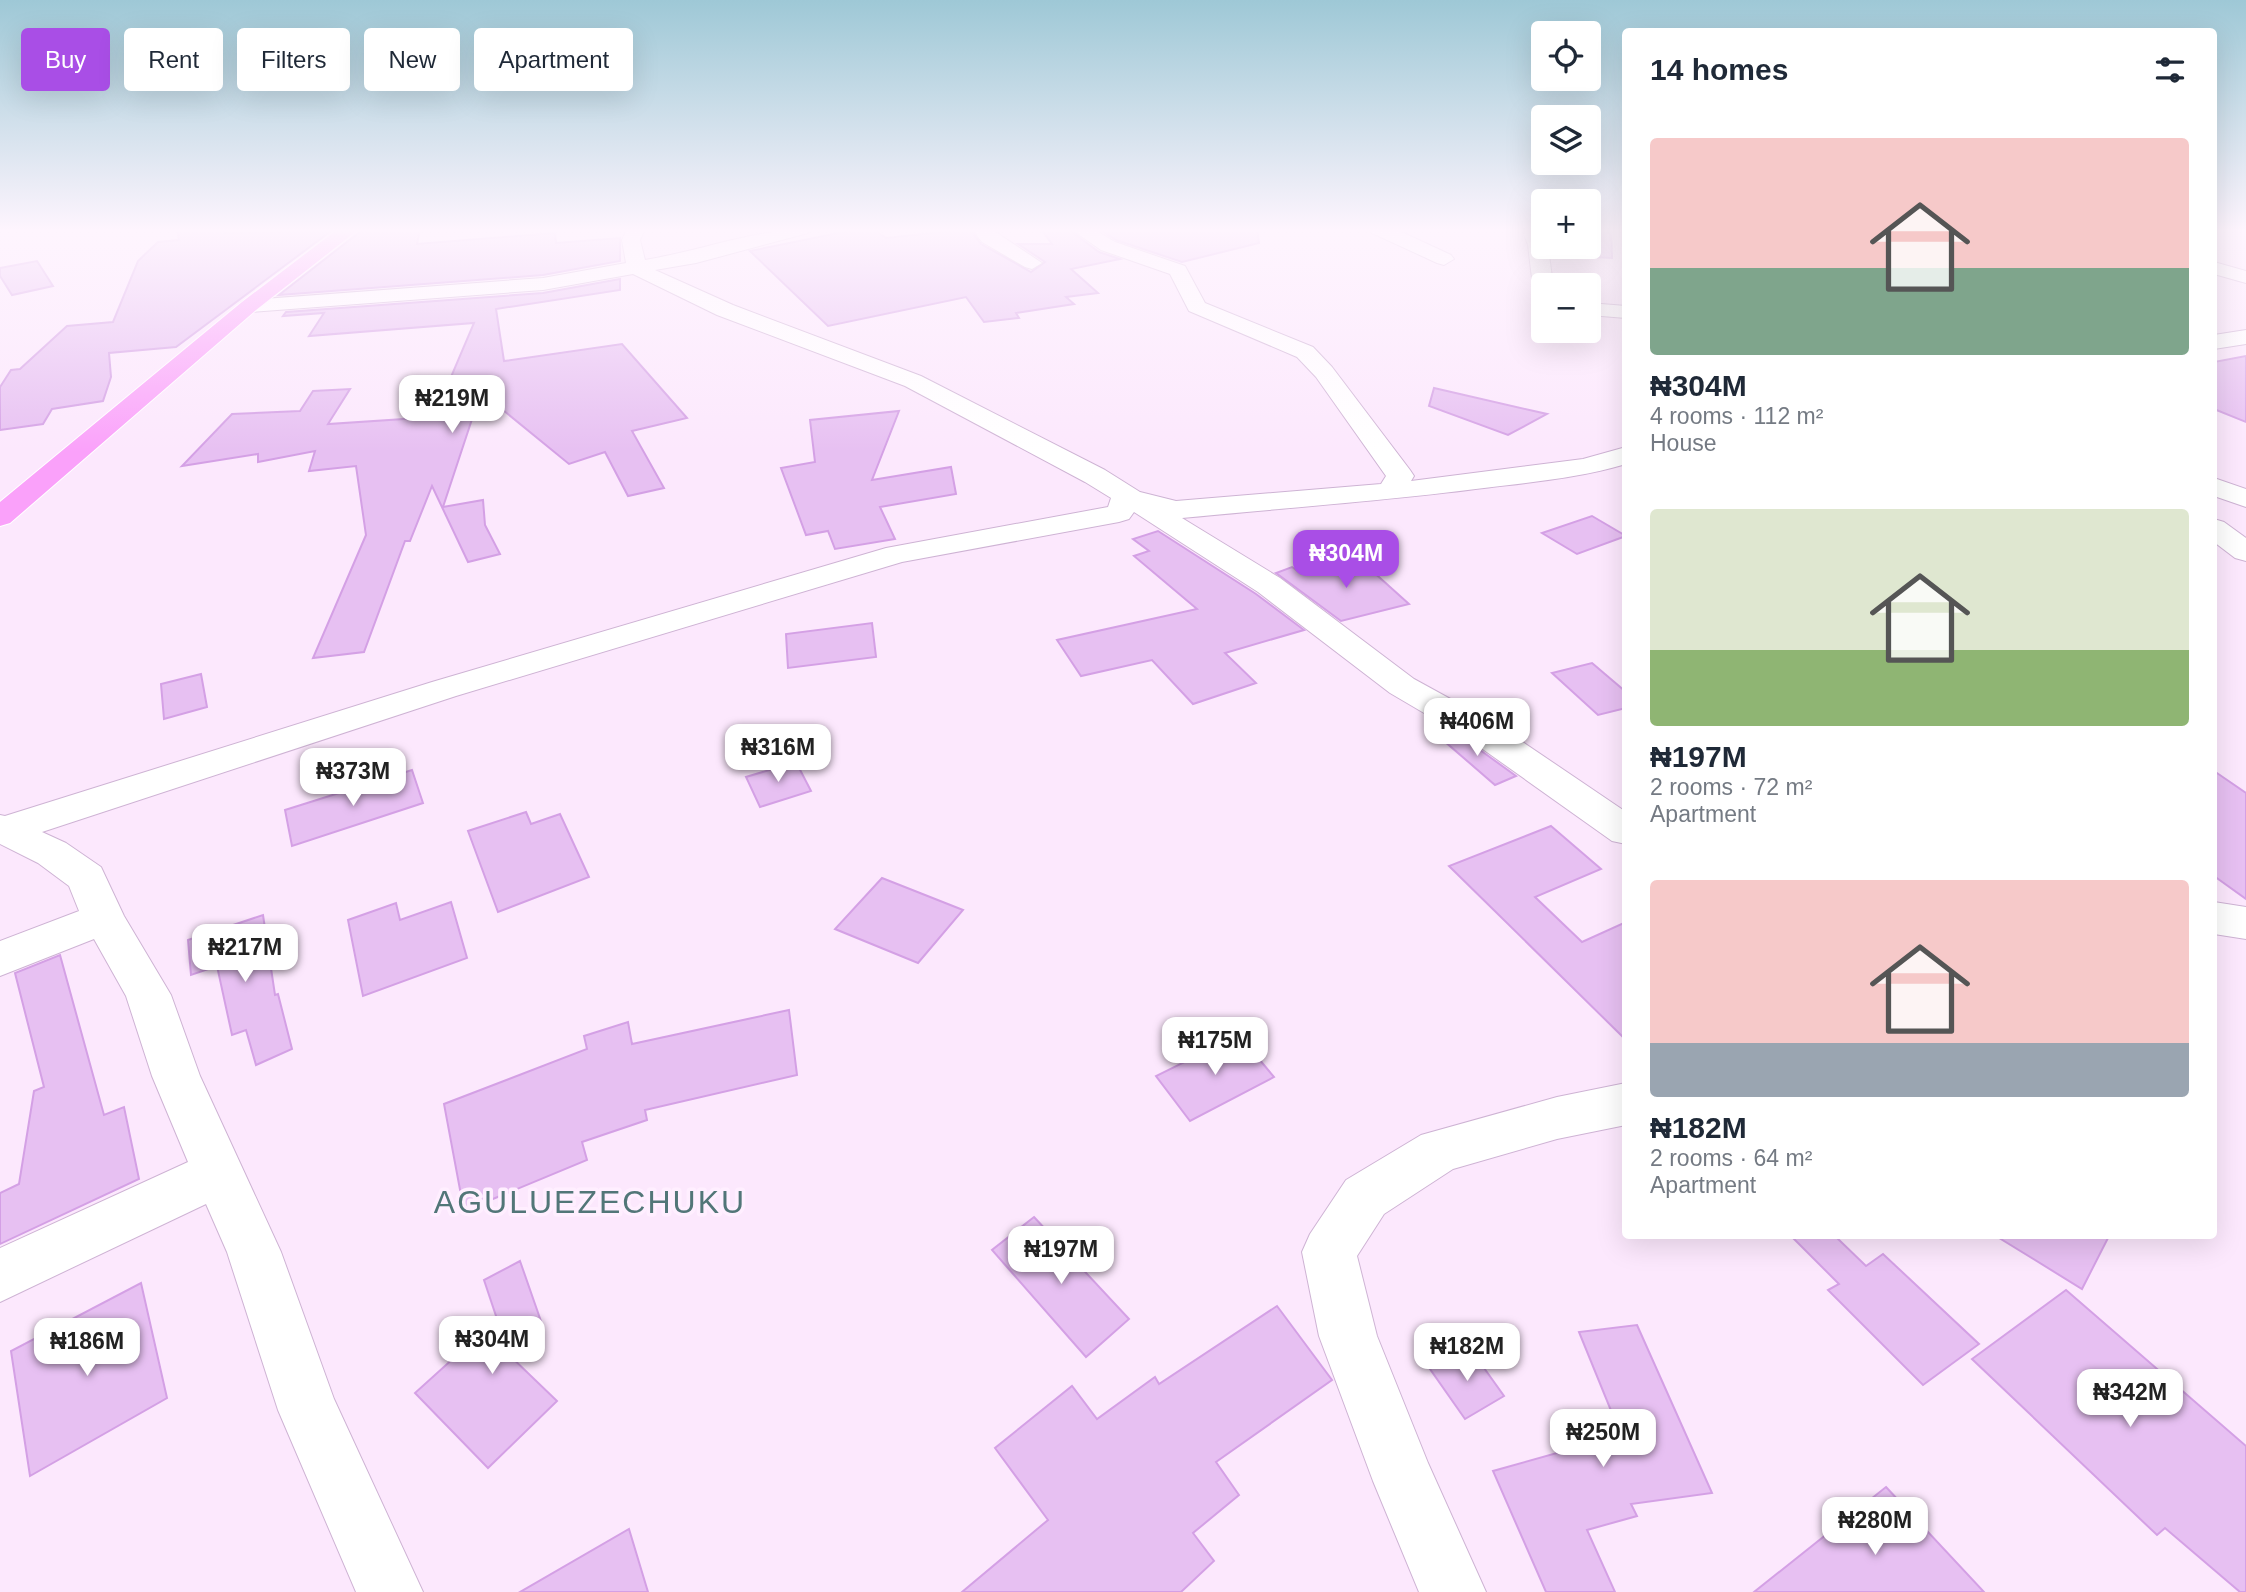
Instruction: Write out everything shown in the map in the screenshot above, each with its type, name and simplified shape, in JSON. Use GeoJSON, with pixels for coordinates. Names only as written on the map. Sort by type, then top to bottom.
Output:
{"type":"FeatureCollection","features":[{"type":"Feature","properties":{"kind":"main road"},"geometry":{"type":"LineString","coordinates":[[0,517],[253,303]]}},
{"type":"Feature","properties":{"kind":"street"},"geometry":{"type":"LineString","coordinates":[[249,306],[285,303]]}},
{"type":"Feature","properties":{"kind":"street"},"geometry":{"type":"LineString","coordinates":[[710,303],[913,381],[1095,476],[1269,585],[1402,686],[1483,732],[1622,828]]}},
{"type":"Feature","properties":{"kind":"street"},"geometry":{"type":"LineString","coordinates":[[1194,303],[1196,307],[1305,352],[1324,372],[1400,476],[1390,492]]}},
{"type":"Feature","properties":{"kind":"street"},"geometry":{"type":"LineString","coordinates":[[1601,310],[1622,312]]}},
{"type":"Feature","properties":{"kind":"street"},"geometry":{"type":"LineString","coordinates":[[2217,342],[2246,337]]}},
{"type":"Feature","properties":{"kind":"street"},"geometry":{"type":"LineString","coordinates":[[1126,497],[1177,510],[1339,494],[1390,492],[1586,467],[1622,455]]}},
{"type":"Feature","properties":{"kind":"street"},"geometry":{"type":"LineString","coordinates":[[2217,487],[2246,499]]}},
{"type":"Feature","properties":{"kind":"street"},"geometry":{"type":"LineString","coordinates":[[2,829],[432,693],[897,554],[1119,513],[1126,497]]}},
{"type":"Feature","properties":{"kind":"street"},"geometry":{"type":"LineString","coordinates":[[2217,530],[2246,552]]}},
{"type":"Feature","properties":{"kind":"street"},"geometry":{"type":"LineString","coordinates":[[2,829],[52,853],[86,877],[104,918],[148,995],[176,1076],[254,1252],[308,1410],[390,1592]]}},
{"type":"Feature","properties":{"kind":"street"},"geometry":{"type":"LineString","coordinates":[[0,959],[104,918]]}},
{"type":"Feature","properties":{"kind":"street"},"geometry":{"type":"LineString","coordinates":[[2217,918],[2246,923]]}},
{"type":"Feature","properties":{"kind":"street"},"geometry":{"type":"LineString","coordinates":[[1453,1592],[1404,1481],[1348,1336],[1329,1252],[1365,1198],[1438,1152],[1557,1118],[1622,1105]]}},
{"type":"Feature","properties":{"kind":"street"},"geometry":{"type":"LineString","coordinates":[[0,1276],[218,1173]]}},
{"type":"Feature","properties":{"kind":"building"},"geometry":{"type":"Polygon","coordinates":[[[121,303],[234,303],[176,347],[109,353],[111,377],[103,401],[52,409],[43,424],[0,430],[0,387],[11,370],[20,369],[67,326],[113,322],[121,303]]]}},
{"type":"Feature","properties":{"kind":"building"},"geometry":{"type":"Polygon","coordinates":[[[404,303],[533,303],[496,309],[504,361],[622,344],[687,418],[632,431],[664,488],[628,496],[605,452],[569,464],[481,392],[443,507],[483,500],[485,525],[500,554],[468,562],[432,486],[410,541],[405,541],[364,652],[313,658],[366,535],[356,466],[309,471],[315,451],[258,462],[258,454],[182,466],[232,414],[300,411],[313,391],[350,389],[328,424],[434,417],[474,323],[309,336],[324,313],[283,316],[286,312],[404,303]]]}},
{"type":"Feature","properties":{"kind":"building"},"geometry":{"type":"Polygon","coordinates":[[[804,303],[936,303],[828,326],[804,303]]]}},
{"type":"Feature","properties":{"kind":"building"},"geometry":{"type":"Polygon","coordinates":[[[971,303],[1074,304],[1016,313],[1019,318],[984,322],[971,303]]]}},
{"type":"Feature","properties":{"kind":"building"},"geometry":{"type":"Polygon","coordinates":[[[2246,356],[2246,422],[2217,410],[2217,361],[2246,356]]]}},
{"type":"Feature","properties":{"kind":"building"},"geometry":{"type":"Polygon","coordinates":[[[1434,388],[1547,414],[1508,435],[1429,406],[1434,388]]]}},
{"type":"Feature","properties":{"kind":"building"},"geometry":{"type":"Polygon","coordinates":[[[899,411],[872,480],[951,467],[956,494],[880,507],[895,539],[835,549],[828,531],[806,535],[781,468],[815,462],[810,420],[899,411]]]}},
{"type":"Feature","properties":{"kind":"building"},"geometry":{"type":"Polygon","coordinates":[[[1592,516],[1622,534],[1622,537],[1577,554],[1542,533],[1592,516]]]}},
{"type":"Feature","properties":{"kind":"building"},"geometry":{"type":"Polygon","coordinates":[[[1158,531],[1256,594],[1304,630],[1225,653],[1256,683],[1193,704],[1152,660],[1081,676],[1057,640],[1197,609],[1134,556],[1149,551],[1133,539],[1158,531]]]}},
{"type":"Feature","properties":{"kind":"building"},"geometry":{"type":"Polygon","coordinates":[[[1360,560],[1409,604],[1341,621],[1276,573],[1292,567],[1302,574],[1360,560]]]}},
{"type":"Feature","properties":{"kind":"building"},"geometry":{"type":"Polygon","coordinates":[[[872,623],[876,657],[788,668],[786,634],[872,623]]]}},
{"type":"Feature","properties":{"kind":"building"},"geometry":{"type":"Polygon","coordinates":[[[1592,663],[1622,689],[1622,709],[1598,715],[1552,673],[1592,663]]]}},
{"type":"Feature","properties":{"kind":"building"},"geometry":{"type":"Polygon","coordinates":[[[201,674],[207,707],[164,719],[161,684],[201,674]]]}},
{"type":"Feature","properties":{"kind":"building"},"geometry":{"type":"Polygon","coordinates":[[[1447,730],[1469,742],[1516,776],[1495,785],[1436,734],[1447,730]]]}},
{"type":"Feature","properties":{"kind":"building"},"geometry":{"type":"Polygon","coordinates":[[[796,762],[811,791],[760,807],[746,777],[796,762]]]}},
{"type":"Feature","properties":{"kind":"building"},"geometry":{"type":"Polygon","coordinates":[[[412,770],[423,803],[292,846],[285,810],[412,770]]]}},
{"type":"Feature","properties":{"kind":"building"},"geometry":{"type":"Polygon","coordinates":[[[2217,773],[2246,793],[2246,899],[2217,878],[2217,773]]]}},
{"type":"Feature","properties":{"kind":"building"},"geometry":{"type":"Polygon","coordinates":[[[526,812],[531,824],[560,814],[589,877],[498,912],[468,831],[526,812]]]}},
{"type":"Feature","properties":{"kind":"building"},"geometry":{"type":"Polygon","coordinates":[[[1551,826],[1601,869],[1535,897],[1582,942],[1622,924],[1622,1036],[1449,866],[1551,826]]]}},
{"type":"Feature","properties":{"kind":"building"},"geometry":{"type":"Polygon","coordinates":[[[882,878],[963,910],[918,963],[835,929],[882,878]]]}},
{"type":"Feature","properties":{"kind":"building"},"geometry":{"type":"Polygon","coordinates":[[[451,902],[467,958],[363,996],[348,920],[396,903],[400,920],[451,902]]]}},
{"type":"Feature","properties":{"kind":"building"},"geometry":{"type":"Polygon","coordinates":[[[263,915],[275,995],[278,994],[292,1049],[256,1065],[246,1030],[232,1035],[217,966],[191,975],[188,940],[263,915]]]}},
{"type":"Feature","properties":{"kind":"building"},"geometry":{"type":"Polygon","coordinates":[[[60,955],[104,1115],[124,1107],[139,1179],[0,1244],[0,1193],[19,1184],[34,1091],[44,1087],[15,973],[60,955]]]}},
{"type":"Feature","properties":{"kind":"building"},"geometry":{"type":"Polygon","coordinates":[[[789,1010],[797,1075],[645,1110],[647,1120],[582,1142],[587,1160],[464,1211],[444,1104],[587,1049],[584,1036],[628,1022],[632,1044],[789,1010]]]}},
{"type":"Feature","properties":{"kind":"building"},"geometry":{"type":"Polygon","coordinates":[[[1239,1035],[1274,1077],[1190,1121],[1156,1076],[1239,1035]]]}},
{"type":"Feature","properties":{"kind":"building"},"geometry":{"type":"Polygon","coordinates":[[[1034,1217],[1129,1319],[1086,1357],[992,1250],[1034,1217]]]}},
{"type":"Feature","properties":{"kind":"building"},"geometry":{"type":"Polygon","coordinates":[[[1794,1239],[1838,1239],[1866,1266],[1883,1254],[1979,1344],[1923,1385],[1828,1290],[1839,1284],[1794,1239]]]}},
{"type":"Feature","properties":{"kind":"building"},"geometry":{"type":"Polygon","coordinates":[[[2001,1239],[2107,1239],[2082,1289],[2001,1239]]]}},
{"type":"Feature","properties":{"kind":"building"},"geometry":{"type":"Polygon","coordinates":[[[520,1261],[543,1327],[504,1350],[557,1401],[488,1468],[415,1393],[497,1319],[484,1280],[520,1261]]]}},
{"type":"Feature","properties":{"kind":"building"},"geometry":{"type":"Polygon","coordinates":[[[141,1283],[167,1398],[30,1476],[11,1351],[141,1283]]]}},
{"type":"Feature","properties":{"kind":"building"},"geometry":{"type":"Polygon","coordinates":[[[2066,1290],[2246,1446],[2246,1592],[2240,1592],[2165,1528],[2157,1535],[1972,1359],[2066,1290]]]}},
{"type":"Feature","properties":{"kind":"building"},"geometry":{"type":"Polygon","coordinates":[[[1277,1306],[1332,1380],[1216,1462],[1239,1495],[1193,1533],[1214,1561],[1181,1592],[962,1592],[1048,1520],[995,1448],[1072,1386],[1097,1419],[1155,1377],[1159,1384],[1277,1306]]]}},
{"type":"Feature","properties":{"kind":"building"},"geometry":{"type":"Polygon","coordinates":[[[1637,1325],[1712,1493],[1631,1504],[1637,1516],[1587,1530],[1615,1592],[1546,1592],[1493,1471],[1621,1435],[1579,1332],[1637,1325]]]}},
{"type":"Feature","properties":{"kind":"building"},"geometry":{"type":"Polygon","coordinates":[[[1469,1347],[1504,1396],[1465,1419],[1430,1369],[1469,1347]]]}},
{"type":"Feature","properties":{"kind":"building"},"geometry":{"type":"Polygon","coordinates":[[[1886,1487],[1984,1592],[1754,1592],[1886,1487]]]}},
{"type":"Feature","properties":{"kind":"building"},"geometry":{"type":"Polygon","coordinates":[[[629,1529],[648,1592],[520,1592],[629,1529]]]}},
{"type":"Feature","properties":{"kind":"district","name":"AGULUEZECHUKU"},"geometry":{"type":"Point","coordinates":[590,1202]}}]}
